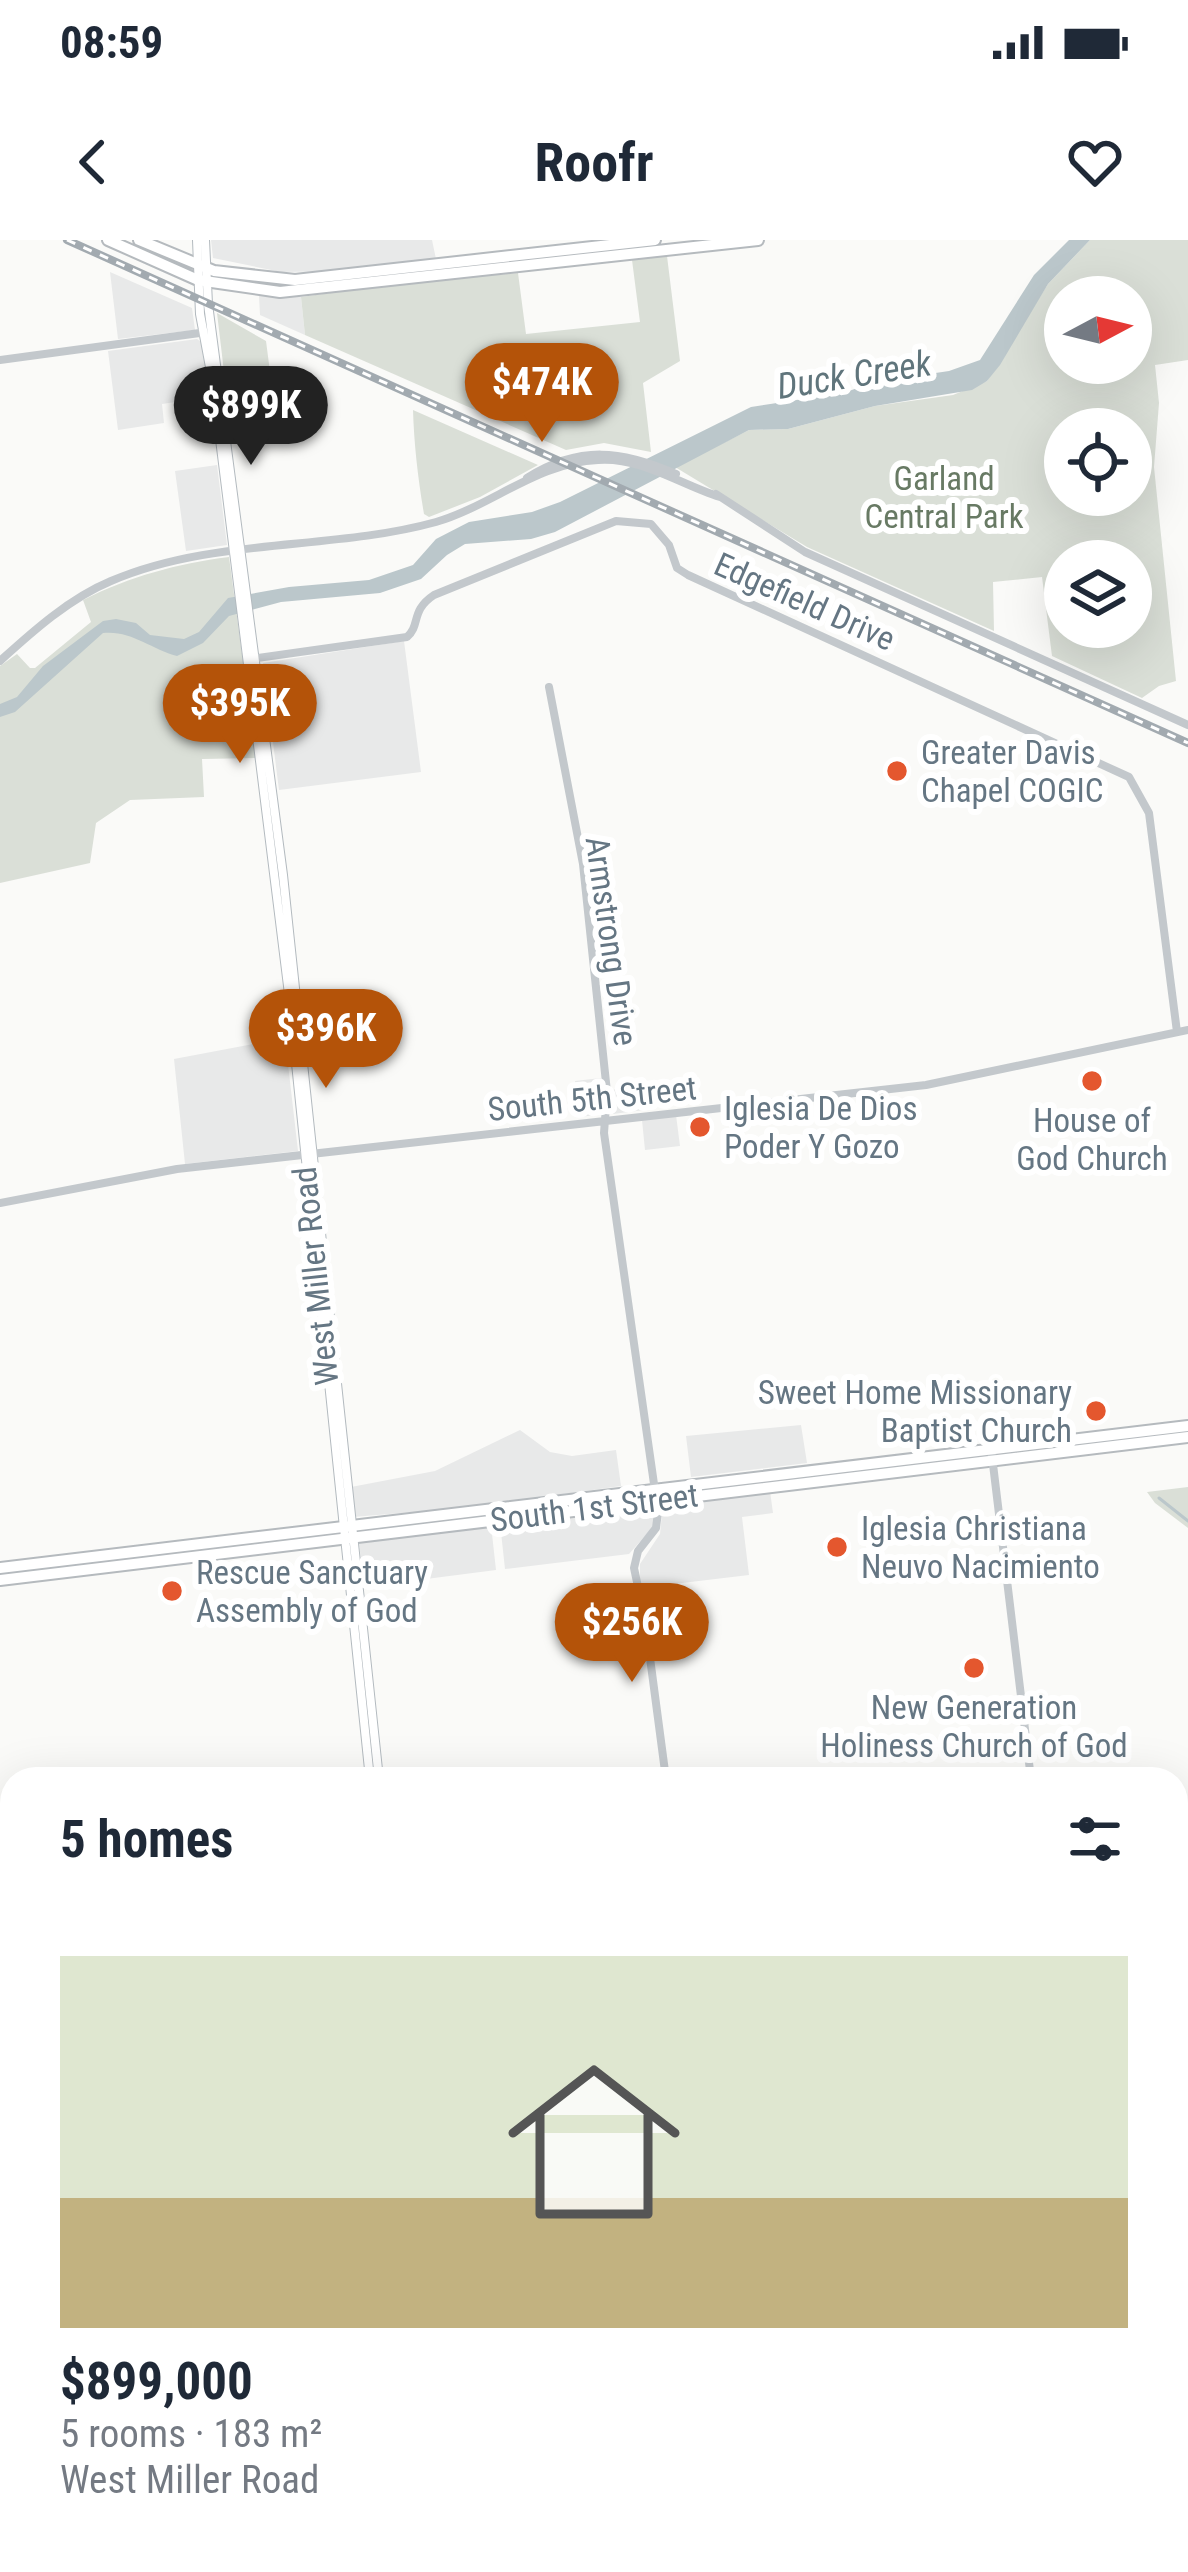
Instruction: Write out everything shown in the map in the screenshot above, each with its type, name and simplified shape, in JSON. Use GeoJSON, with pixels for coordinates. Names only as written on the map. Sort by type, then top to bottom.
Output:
{"type":"FeatureCollection","features":[{"type":"Feature","properties":{"kind":"main road"},"geometry":{"type":"LineString","coordinates":[[108,240],[203,282],[263,291],[655,240]]}},
{"type":"Feature","properties":{"kind":"main road"},"geometry":{"type":"LineString","coordinates":[[139,240],[203,267],[306,285],[758,240]]}},
{"type":"Feature","properties":{"kind":"main road","name":"West Miller Road"},"geometry":{"type":"LineString","coordinates":[[201,240],[207,332],[283,875],[307,1156],[373,1767]]}},
{"type":"Feature","properties":{"kind":"main road","name":"South 1st Street"},"geometry":{"type":"LineString","coordinates":[[0,1580],[1188,1426]]}},
{"type":"Feature","properties":{"kind":"main road","name":"South 1st Street"},"geometry":{"type":"LineString","coordinates":[[992,1454],[1188,1437]]}},
{"type":"Feature","properties":{"kind":"main road","name":"South 1st Street"},"geometry":{"type":"LineString","coordinates":[[0,1568],[347,1532]]}},
{"type":"Feature","properties":{"kind":"street"},"geometry":{"type":"LineString","coordinates":[[0,361],[207,332]]}},
{"type":"Feature","properties":{"kind":"street"},"geometry":{"type":"LineString","coordinates":[[0,661],[63,609],[110,581],[167,562],[414,528],[459,514],[546,466],[608,452],[720,496],[805,552],[1188,725]]}},
{"type":"Feature","properties":{"kind":"street","name":"Edgefield Drive"},"geometry":{"type":"LineString","coordinates":[[251,659],[407,637],[418,609],[434,595],[616,521],[651,524],[669,545],[677,568],[688,575],[1078,750],[1134,782],[1149,813],[1177,1032]]}},
{"type":"Feature","properties":{"kind":"street","name":"Armstrong Drive"},"geometry":{"type":"LineString","coordinates":[[549,687],[583,864],[607,1092],[604,1133],[656,1493]]}},
{"type":"Feature","properties":{"kind":"street","name":"South 5th Street"},"geometry":{"type":"LineString","coordinates":[[0,1203],[177,1169],[926,1085],[1188,1030]]}},
{"type":"Feature","properties":{"kind":"street"},"geometry":{"type":"LineString","coordinates":[[992,1454],[1030,1767]]}},
{"type":"Feature","properties":{"kind":"street"},"geometry":{"type":"LineString","coordinates":[[656,1493],[656,1528],[636,1554],[634,1568],[664,1767]]}},
{"type":"Feature","properties":{"kind":"shaded area"},"geometry":{"type":"Polygon","coordinates":[[[211,240],[432,240],[436,259],[351,271],[281,272],[213,258],[211,240]]]}},
{"type":"Feature","properties":{"kind":"shaded area"},"geometry":{"type":"Polygon","coordinates":[[[1069,240],[1090,240],[1056,276],[1044,276],[1044,291],[1000,365],[972,390],[875,406],[788,429],[749,430],[555,532],[531,539],[465,544],[421,579],[380,593],[281,602],[229,616],[203,643],[177,656],[132,637],[103,633],[15,712],[0,717],[0,704],[17,697],[43,666],[103,621],[136,623],[150,635],[184,639],[199,632],[228,598],[369,580],[413,565],[436,539],[469,522],[532,512],[560,502],[751,407],[843,393],[980,360],[1034,275],[1069,240]]]}},
{"type":"Feature","properties":{"kind":"shaded area"},"geometry":{"type":"Polygon","coordinates":[[[110,272],[192,308],[195,330],[118,339],[110,272]]]}},
{"type":"Feature","properties":{"kind":"shaded area"},"geometry":{"type":"Polygon","coordinates":[[[259,296],[301,297],[305,335],[260,315],[259,296]]]}},
{"type":"Feature","properties":{"kind":"shaded area"},"geometry":{"type":"Polygon","coordinates":[[[197,339],[204,344],[210,397],[162,404],[164,423],[118,430],[108,351],[197,339]]]}},
{"type":"Feature","properties":{"kind":"shaded area"},"geometry":{"type":"Polygon","coordinates":[[[217,465],[227,545],[186,551],[175,471],[217,465]]]}},
{"type":"Feature","properties":{"kind":"shaded area"},"geometry":{"type":"Polygon","coordinates":[[[404,641],[421,772],[279,790],[263,663],[404,641]]]}},
{"type":"Feature","properties":{"kind":"shaded area"},"geometry":{"type":"Polygon","coordinates":[[[285,1038],[298,1151],[185,1164],[174,1059],[285,1038]]]}},
{"type":"Feature","properties":{"kind":"shaded area"},"geometry":{"type":"Polygon","coordinates":[[[601,1078],[605,1114],[579,1117],[575,1081],[601,1078]]]}},
{"type":"Feature","properties":{"kind":"shaded area"},"geometry":{"type":"Polygon","coordinates":[[[642,1086],[644,1110],[613,1114],[610,1090],[642,1086]]]}},
{"type":"Feature","properties":{"kind":"shaded area"},"geometry":{"type":"Polygon","coordinates":[[[676,1115],[680,1146],[645,1150],[642,1120],[676,1115]]]}},
{"type":"Feature","properties":{"kind":"shaded area"},"geometry":{"type":"Polygon","coordinates":[[[801,1425],[807,1463],[691,1477],[686,1436],[801,1425]]]}},
{"type":"Feature","properties":{"kind":"shaded area"},"geometry":{"type":"Polygon","coordinates":[[[520,1430],[550,1452],[572,1456],[616,1450],[621,1486],[353,1517],[351,1487],[435,1471],[520,1430]]]}},
{"type":"Feature","properties":{"kind":"shaded area"},"geometry":{"type":"Polygon","coordinates":[[[770,1491],[773,1513],[742,1517],[749,1575],[640,1588],[640,1564],[660,1534],[663,1504],[770,1491]]]}},
{"type":"Feature","properties":{"kind":"shaded area"},"geometry":{"type":"Polygon","coordinates":[[[649,1504],[653,1527],[629,1554],[505,1569],[500,1523],[649,1504]]]}},
{"type":"Feature","properties":{"kind":"shaded area"},"geometry":{"type":"Polygon","coordinates":[[[491,1525],[496,1570],[364,1587],[359,1542],[491,1525]]]}},
{"type":"Feature","properties":{"kind":"green space","name":"Garland Central Park"},"geometry":{"type":"Polygon","coordinates":[[[1090,240],[1188,240],[1188,360],[1155,365],[1159,403],[1154,467],[1176,681],[1142,698],[1052,656],[1051,648],[1152,648],[1152,540],[1044,540],[1044,593],[1042,577],[993,582],[994,631],[807,547],[675,467],[749,430],[788,429],[875,406],[953,395],[987,381],[1044,290],[1044,384],[1152,384],[1152,276],[1056,276],[1090,240]]]}},
{"type":"Feature","properties":{"kind":"green space"},"geometry":{"type":"Polygon","coordinates":[[[667,256],[680,361],[643,383],[651,452],[604,443],[566,450],[305,335],[301,297],[518,273],[526,334],[640,322],[632,260],[667,256]]]}},
{"type":"Feature","properties":{"kind":"green space"},"geometry":{"type":"Polygon","coordinates":[[[217,313],[266,341],[278,433],[232,439],[217,313]]]}},
{"type":"Feature","properties":{"kind":"green space"},"geometry":{"type":"Polygon","coordinates":[[[413,410],[538,465],[480,497],[429,517],[422,501],[413,410]]]}},
{"type":"Feature","properties":{"kind":"green space"},"geometry":{"type":"Polygon","coordinates":[[[229,557],[256,758],[202,759],[204,797],[130,800],[96,823],[90,863],[0,883],[0,666],[17,654],[35,668],[91,622],[83,600],[154,572],[229,557]]]}},
{"type":"Feature","properties":{"kind":"green space"},"geometry":{"type":"Polygon","coordinates":[[[1188,1487],[1188,1528],[1147,1492],[1188,1487]]]}},
{"type":"Feature","properties":{"kind":"waterway"},"geometry":{"type":"LineString","coordinates":[[1159,1498],[1188,1521]]}},
{"type":"Feature","properties":{"kind":"railway"},"geometry":{"type":"LineString","coordinates":[[67,240],[1188,743]]}},
{"type":"Feature","properties":{"kind":"place","name":"Greater Davis Chapel COGIC"},"geometry":{"type":"Point","coordinates":[897,771]}},
{"type":"Feature","properties":{"kind":"place","name":"House of God Church"},"geometry":{"type":"Point","coordinates":[1092,1081]}},
{"type":"Feature","properties":{"kind":"place","name":"Iglesia De Dios Poder Y Gozo"},"geometry":{"type":"Point","coordinates":[700,1127]}},
{"type":"Feature","properties":{"kind":"place","name":"Sweet Home Missionary Baptist Church"},"geometry":{"type":"Point","coordinates":[1096,1411]}},
{"type":"Feature","properties":{"kind":"place","name":"Iglesia Christiana Neuvo Nacimiento"},"geometry":{"type":"Point","coordinates":[837,1547]}},
{"type":"Feature","properties":{"kind":"place","name":"Rescue Sanctuary Assembly of God"},"geometry":{"type":"Point","coordinates":[172,1591]}},
{"type":"Feature","properties":{"kind":"place","name":"New Generation Holiness Church of God"},"geometry":{"type":"Point","coordinates":[974,1668]}},
{"type":"Feature","properties":{"kind":"water label","name":"Duck Creek"},"geometry":{"type":"Point","coordinates":[854,374]}}]}
